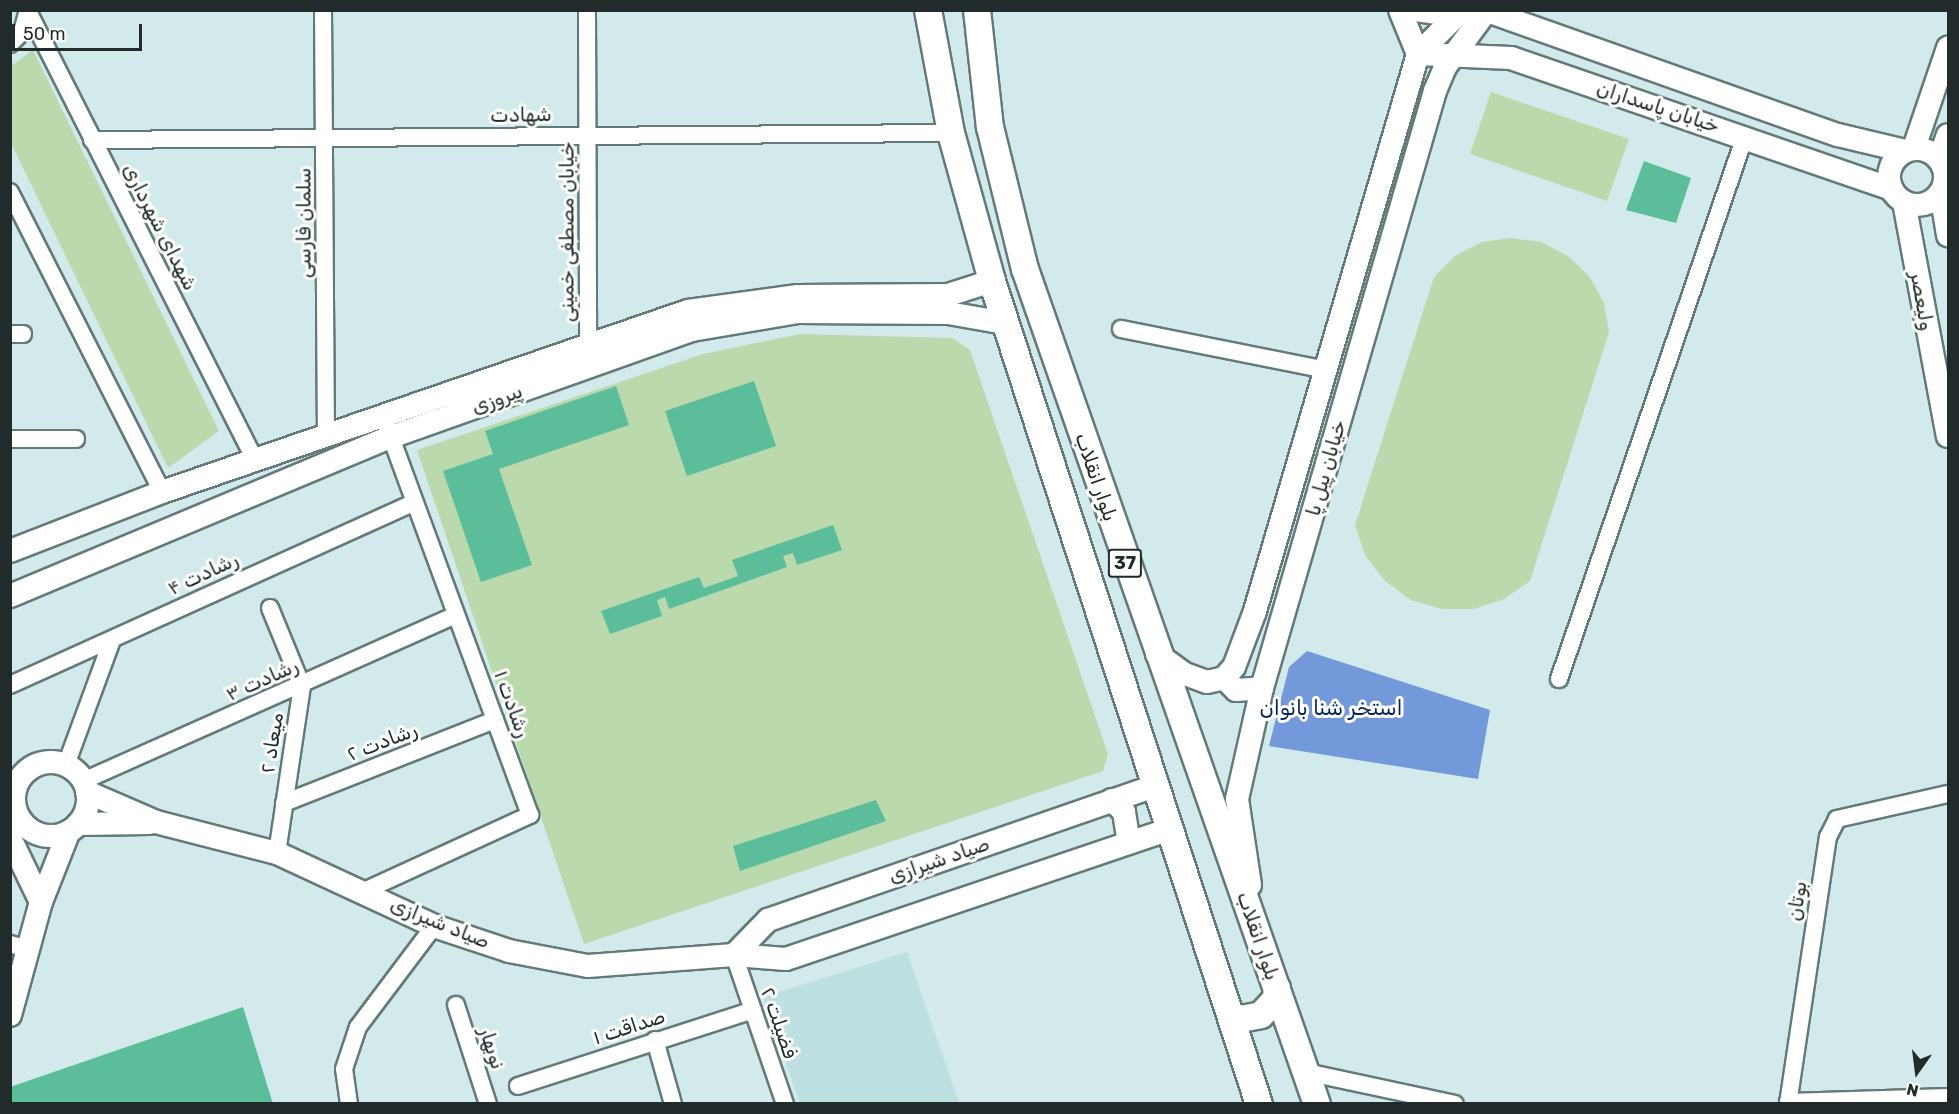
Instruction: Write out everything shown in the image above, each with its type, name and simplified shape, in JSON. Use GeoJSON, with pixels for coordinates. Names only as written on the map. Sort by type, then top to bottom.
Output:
{"type":"FeatureCollection","features":[{"type":"Feature","properties":{"kind":"main road","name":"بلوار انقلاب"},"geometry":{"type":"LineString","coordinates":[[928,10],[951,133],[992,281],[1259,1104]]}},
{"type":"Feature","properties":{"kind":"main road","name":"بلوار انقلاب"},"geometry":{"type":"LineString","coordinates":[[977,10],[990,127],[1025,269],[1157,654],[1262,942],[1317,1104]]}},
{"type":"Feature","properties":{"kind":"main road"},"geometry":{"type":"LineString","coordinates":[[1400,10],[1418,54],[1460,14]]}},
{"type":"Feature","properties":{"kind":"main road","name":"خیابان پاسداران"},"geometry":{"type":"LineString","coordinates":[[1416,11],[1460,14],[1487,11],[1838,135],[1910,149],[1944,176]]}},
{"type":"Feature","properties":{"kind":"main road","name":"خیابان پیل پا"},"geometry":{"type":"LineString","coordinates":[[1262,942],[1239,834],[1237,799],[1262,688],[1435,91],[1487,11]]}},
{"type":"Feature","properties":{"kind":"main road","name":"ولیعصر"},"geometry":{"type":"LineString","coordinates":[[1948,48],[1910,149],[1892,163],[1948,436]]}},
{"type":"Feature","properties":{"kind":"main road","name":"خیابان پاسداران"},"geometry":{"type":"LineString","coordinates":[[1418,54],[1511,58],[1745,136],[1898,195]]}},
{"type":"Feature","properties":{"kind":"main road","name":"خیابان پیل پا"},"geometry":{"type":"LineString","coordinates":[[1224,678],[1234,668],[1255,611],[1418,54]]}},
{"type":"Feature","properties":{"kind":"main road"},"geometry":{"type":"LineString","coordinates":[[1948,135],[1944,176],[1948,235]]}},
{"type":"Feature","properties":{"kind":"main road"},"geometry":{"type":"LineString","coordinates":[[1898,195],[1920,205],[1944,176]]}},
{"type":"Feature","properties":{"kind":"main road","name":"پیروزی"},"geometry":{"type":"LineString","coordinates":[[10,551],[162,492],[688,312],[742,300],[948,295],[992,281]]}},
{"type":"Feature","properties":{"kind":"main road","name":"پیروزی"},"geometry":{"type":"LineString","coordinates":[[10,596],[391,437],[692,330],[746,318],[798,312],[948,313],[1006,323]]}},
{"type":"Feature","properties":{"kind":"main road"},"geometry":{"type":"LineString","coordinates":[[1157,654],[1185,674],[1207,681],[1224,678],[1236,690],[1262,688]]}},
{"type":"Feature","properties":{"kind":"main road"},"geometry":{"type":"LineString","coordinates":[[40,902],[14,806],[14,783],[23,773],[44,762],[66,765],[85,786],[156,822]]}},
{"type":"Feature","properties":{"kind":"main road","name":"صیاد شیرازی"},"geometry":{"type":"LineString","coordinates":[[734,955],[768,920],[1157,785]]}},
{"type":"Feature","properties":{"kind":"main road"},"geometry":{"type":"LineString","coordinates":[[10,1015],[19,946],[73,828],[84,814],[85,786]]}},
{"type":"Feature","properties":{"kind":"main road"},"geometry":{"type":"LineString","coordinates":[[1112,800],[1124,812],[1129,843]]}},
{"type":"Feature","properties":{"kind":"main road"},"geometry":{"type":"LineString","coordinates":[[20,830],[46,836],[73,828],[156,822]]}},
{"type":"Feature","properties":{"kind":"main road","name":"صیاد شیرازی"},"geometry":{"type":"LineString","coordinates":[[156,822],[277,853],[364,891],[434,926],[509,951],[588,966],[734,955],[786,959],[1171,829]]}},
{"type":"Feature","properties":{"kind":"main road"},"geometry":{"type":"LineString","coordinates":[[20,830],[20,871],[40,902]]}},
{"type":"Feature","properties":{"kind":"main road"},"geometry":{"type":"LineString","coordinates":[[1231,1015],[1241,1019],[1262,1015],[1276,999],[1277,988]]}},
{"type":"Feature","properties":{"kind":"street","name":"سلمان فارسی"},"geometry":{"type":"LineString","coordinates":[[323,10],[326,435]]}},
{"type":"Feature","properties":{"kind":"street","name":"خیابان مصطفی خمینی"},"geometry":{"type":"LineString","coordinates":[[587,10],[588,346]]}},
{"type":"Feature","properties":{"kind":"street"},"geometry":{"type":"LineString","coordinates":[[1411,10],[1416,11]]}},
{"type":"Feature","properties":{"kind":"street"},"geometry":{"type":"LineString","coordinates":[[10,44],[22,32],[28,12]]}},
{"type":"Feature","properties":{"kind":"street","name":"شهدای شهرداری"},"geometry":{"type":"LineString","coordinates":[[28,12],[255,460]]}},
{"type":"Feature","properties":{"kind":"street","name":"شهادت"},"geometry":{"type":"LineString","coordinates":[[92,140],[951,133]]}},
{"type":"Feature","properties":{"kind":"street"},"geometry":{"type":"LineString","coordinates":[[1559,679],[1745,136]]}},
{"type":"Feature","properties":{"kind":"street"},"geometry":{"type":"LineString","coordinates":[[10,192],[162,492]]}},
{"type":"Feature","properties":{"kind":"street"},"geometry":{"type":"LineString","coordinates":[[1121,329],[1327,370]]}},
{"type":"Feature","properties":{"kind":"street","name":"رشادت ۱"},"geometry":{"type":"LineString","coordinates":[[364,891],[530,815],[382,416]]}},
{"type":"Feature","properties":{"kind":"street"},"geometry":{"type":"LineString","coordinates":[[10,439],[76,439]]}},
{"type":"Feature","properties":{"kind":"street","name":"رشادت ۴"},"geometry":{"type":"LineString","coordinates":[[10,685],[415,502]]}},
{"type":"Feature","properties":{"kind":"street"},"geometry":{"type":"LineString","coordinates":[[270,608],[302,686]]}},
{"type":"Feature","properties":{"kind":"street","name":"رشادت ۳"},"geometry":{"type":"LineString","coordinates":[[85,786],[456,615]]}},
{"type":"Feature","properties":{"kind":"street"},"geometry":{"type":"LineString","coordinates":[[66,765],[112,640]]}},
{"type":"Feature","properties":{"kind":"street","name":"میعاد ۲"},"geometry":{"type":"LineString","coordinates":[[277,853],[302,686]]}},
{"type":"Feature","properties":{"kind":"street","name":"رشادت ۲"},"geometry":{"type":"LineString","coordinates":[[284,803],[495,720]]}},
{"type":"Feature","properties":{"kind":"street","name":"بوتان"},"geometry":{"type":"LineString","coordinates":[[1788,1103],[1828,837],[1837,819],[1948,794]]}},
{"type":"Feature","properties":{"kind":"street"},"geometry":{"type":"LineString","coordinates":[[349,1104],[344,1069],[358,1027],[434,926]]}},
{"type":"Feature","properties":{"kind":"street","name":"فضیلت ۲"},"geometry":{"type":"LineString","coordinates":[[734,955],[785,1104]]}},
{"type":"Feature","properties":{"kind":"street","name":"نوبهار"},"geometry":{"type":"LineString","coordinates":[[456,1005],[488,1104]]}},
{"type":"Feature","properties":{"kind":"street","name":"صداقت ۱"},"geometry":{"type":"LineString","coordinates":[[518,1086],[753,1010]]}},
{"type":"Feature","properties":{"kind":"street"},"geometry":{"type":"LineString","coordinates":[[655,1040],[673,1104]]}},
{"type":"Feature","properties":{"kind":"street"},"geometry":{"type":"LineString","coordinates":[[1306,1072],[1421,1100],[1455,1104]]}},
{"type":"Feature","properties":{"kind":"street"},"geometry":{"type":"LineString","coordinates":[[1788,1103],[1948,1097]]}},
{"type":"Feature","properties":{"kind":"shaded area"},"geometry":{"type":"Polygon","coordinates":[[[907,952],[959,1103],[800,1103],[763,997],[907,952]]]}},
{"type":"Feature","properties":{"kind":"green space"},"geometry":{"type":"Polygon","coordinates":[[[33,50],[219,431],[168,468],[11,143],[11,66],[33,50]]]}},
{"type":"Feature","properties":{"kind":"green space"},"geometry":{"type":"Polygon","coordinates":[[[1491,92],[1629,139],[1607,201],[1470,154],[1491,92]]]}},
{"type":"Feature","properties":{"kind":"green space"},"geometry":{"type":"Polygon","coordinates":[[[1511,238],[1541,242],[1568,256],[1589,276],[1604,303],[1609,332],[1530,581],[1504,599],[1474,609],[1442,609],[1411,600],[1385,581],[1365,555],[1355,525],[1434,277],[1455,256],[1482,242],[1511,238]]]}},
{"type":"Feature","properties":{"kind":"green space"},"geometry":{"type":"Polygon","coordinates":[[[800,334],[952,338],[970,350],[1108,754],[1103,771],[584,944],[417,450],[703,354],[800,334]]]}},
{"type":"Feature","properties":{"kind":"water","name":"استخر شنا بانوان"},"geometry":{"type":"Polygon","coordinates":[[[1307,651],[1490,710],[1478,779],[1269,746],[1289,667],[1307,651]]]}},
{"type":"Feature","properties":{"kind":"building"},"geometry":{"type":"Polygon","coordinates":[[[1644,161],[1691,178],[1676,223],[1626,210],[1644,161]]]}},
{"type":"Feature","properties":{"kind":"building"},"geometry":{"type":"Polygon","coordinates":[[[754,381],[776,446],[687,476],[665,411],[754,381]]]}},
{"type":"Feature","properties":{"kind":"building"},"geometry":{"type":"Polygon","coordinates":[[[616,386],[629,425],[499,469],[532,565],[481,582],[443,471],[493,454],[485,431],[616,386]]]}},
{"type":"Feature","properties":{"kind":"building"},"geometry":{"type":"Polygon","coordinates":[[[833,525],[842,550],[797,565],[793,553],[783,556],[787,567],[669,609],[665,597],[657,600],[662,616],[610,634],[601,611],[699,577],[704,588],[738,576],[732,560],[833,525]]]}},
{"type":"Feature","properties":{"kind":"building"},"geometry":{"type":"Polygon","coordinates":[[[876,800],[886,821],[740,871],[733,846],[876,800]]]}},
{"type":"Feature","properties":{"kind":"building"},"geometry":{"type":"Polygon","coordinates":[[[243,1007],[273,1104],[10,1104],[10,1087],[243,1007]]]}}]}
